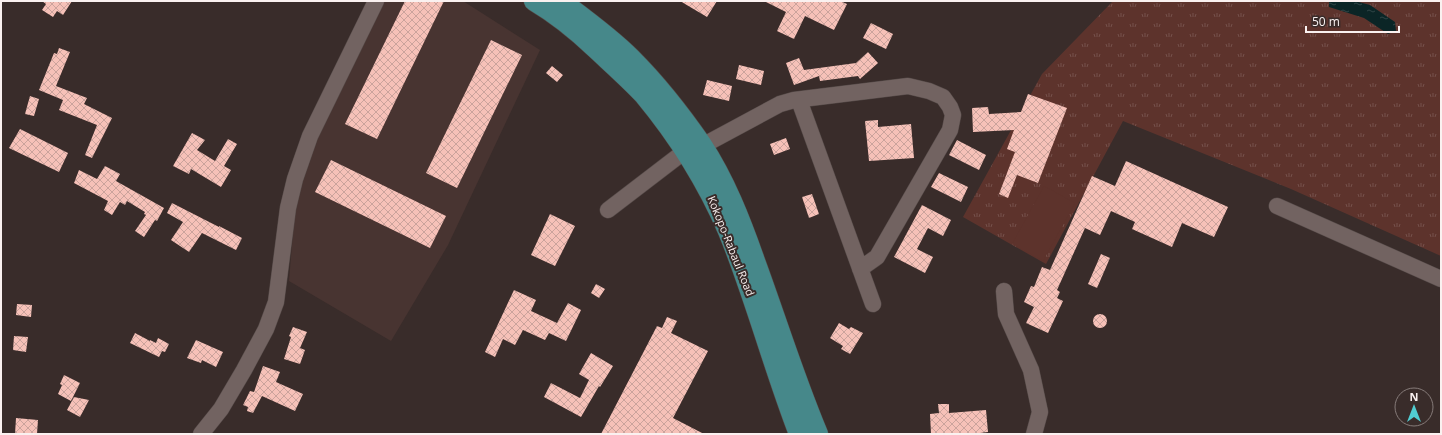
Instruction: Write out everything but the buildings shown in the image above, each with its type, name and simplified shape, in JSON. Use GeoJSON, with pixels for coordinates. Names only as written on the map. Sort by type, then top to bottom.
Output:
{"type":"FeatureCollection","features":[{"type":"Feature","properties":{"kind":"main road","name":"Kokopo-Rabaul Road"},"geometry":{"type":"LineString","coordinates":[[534,1],[549,10],[582,36],[617,67],[643,94],[667,124],[693,149],[726,188],[743,228],[789,358],[818,434]]}},
{"type":"Feature","properties":{"kind":"main road","name":"Kokopo-Rabaul Road"},"geometry":{"type":"LineString","coordinates":[[566,3],[631,58],[655,85],[693,149],[710,193],[728,232],[799,434]]}},
{"type":"Feature","properties":{"kind":"street"},"geometry":{"type":"LineString","coordinates":[[201,434],[221,409],[229,396],[272,315],[276,302],[288,208],[295,179],[310,136],[376,1]]}},
{"type":"Feature","properties":{"kind":"street"},"geometry":{"type":"LineString","coordinates":[[608,210],[693,149],[780,104],[799,100],[908,86],[929,91],[943,98],[950,107],[953,115],[950,130],[877,257],[860,269]]}},
{"type":"Feature","properties":{"kind":"street"},"geometry":{"type":"LineString","coordinates":[[799,100],[874,304]]}},
{"type":"Feature","properties":{"kind":"street"},"geometry":{"type":"LineString","coordinates":[[1278,206],[1441,279]]}},
{"type":"Feature","properties":{"kind":"street"},"geometry":{"type":"LineString","coordinates":[[1004,291],[1006,314],[1031,370],[1040,412],[1034,434]]}},
{"type":"Feature","properties":{"kind":"shaded area"},"geometry":{"type":"Polygon","coordinates":[[[383,1],[463,1],[540,50],[448,245],[391,341],[289,281],[295,208],[305,151],[383,1]]]}},
{"type":"Feature","properties":{"kind":"green space"},"geometry":{"type":"Polygon","coordinates":[[[1113,1],[1441,1],[1441,256],[1291,189],[1123,121],[1046,264],[963,217],[1042,74],[1113,1]]]}},
{"type":"Feature","properties":{"kind":"green space"},"geometry":{"type":"Polygon","coordinates":[[[1044,186],[1075,203],[1043,261],[1012,244],[1044,186]]]}},
{"type":"Feature","properties":{"kind":"water"},"geometry":{"type":"Polygon","coordinates":[[[1329,1],[1355,1],[1370,5],[1395,22],[1396,31],[1388,34],[1364,18],[1329,7],[1329,1]]]}}]}
